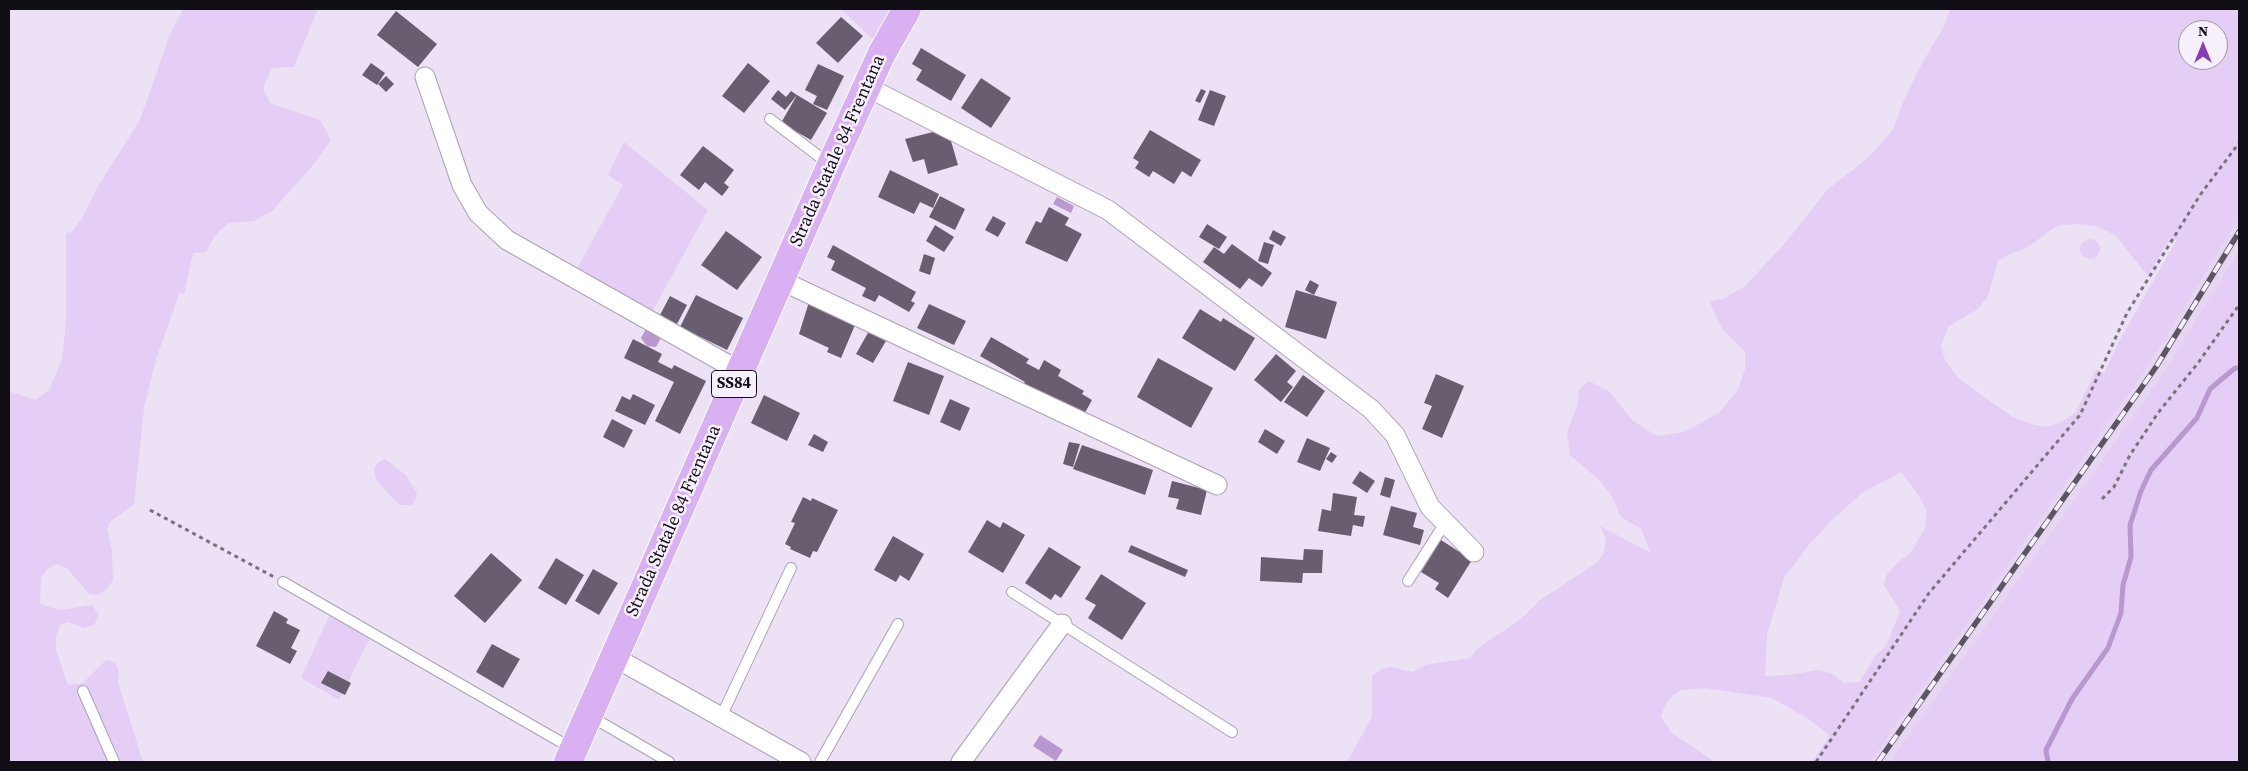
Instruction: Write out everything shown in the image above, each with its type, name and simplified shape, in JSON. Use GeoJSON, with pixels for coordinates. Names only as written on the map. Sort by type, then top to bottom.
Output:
{"type":"FeatureCollection","features":[{"type":"Feature","properties":{"kind":"main road","name":"Strada Statale 84 Frentana"},"geometry":{"type":"LineString","coordinates":[[571,756],[831,165],[866,87],[906,9]]}},
{"type":"Feature","properties":{"kind":"street"},"geometry":{"type":"LineString","coordinates":[[424,77],[462,185],[478,213],[507,240],[740,371]]}},
{"type":"Feature","properties":{"kind":"street"},"geometry":{"type":"LineString","coordinates":[[866,87],[1116,216],[1371,409],[1395,435],[1429,504],[1474,552]]}},
{"type":"Feature","properties":{"kind":"street"},"geometry":{"type":"LineString","coordinates":[[780,280],[1217,486]]}},
{"type":"Feature","properties":{"kind":"street"},"geometry":{"type":"LineString","coordinates":[[961,762],[1062,624]]}},
{"type":"Feature","properties":{"kind":"street"},"geometry":{"type":"LineString","coordinates":[[614,657],[801,762]]}},
{"type":"Feature","properties":{"kind":"lane"},"geometry":{"type":"LineString","coordinates":[[770,119],[831,165]]}},
{"type":"Feature","properties":{"kind":"lane"},"geometry":{"type":"LineString","coordinates":[[1408,581],[1445,523]]}},
{"type":"Feature","properties":{"kind":"lane"},"geometry":{"type":"LineString","coordinates":[[721,717],[790,568]]}},
{"type":"Feature","properties":{"kind":"lane"},"geometry":{"type":"LineString","coordinates":[[283,582],[571,756]]}},
{"type":"Feature","properties":{"kind":"lane"},"geometry":{"type":"LineString","coordinates":[[1012,592],[1232,732]]}},
{"type":"Feature","properties":{"kind":"lane"},"geometry":{"type":"LineString","coordinates":[[820,762],[858,691],[898,624]]}},
{"type":"Feature","properties":{"kind":"lane"},"geometry":{"type":"LineString","coordinates":[[83,691],[114,762]]}},
{"type":"Feature","properties":{"kind":"lane"},"geometry":{"type":"LineString","coordinates":[[589,715],[669,762]]}},
{"type":"Feature","properties":{"kind":"path"},"geometry":{"type":"LineString","coordinates":[[1816,762],[1929,593],[2080,416],[2127,313],[2200,195],[2239,143]]}},
{"type":"Feature","properties":{"kind":"path"},"geometry":{"type":"LineString","coordinates":[[2102,499],[2114,487],[2130,455],[2158,413],[2198,364],[2239,305]]}},
{"type":"Feature","properties":{"kind":"path"},"geometry":{"type":"LineString","coordinates":[[150,510],[283,582]]}},
{"type":"Feature","properties":{"kind":"shaded area"},"geometry":{"type":"Polygon","coordinates":[[[183,9],[318,9],[294,67],[272,68],[263,88],[270,103],[320,120],[331,140],[314,164],[273,210],[254,221],[229,223],[215,235],[206,252],[193,253],[184,294],[180,292],[157,356],[144,408],[134,504],[110,522],[107,529],[112,550],[113,580],[107,589],[97,595],[89,594],[67,568],[56,564],[47,570],[41,578],[40,604],[61,610],[92,605],[99,615],[94,625],[85,628],[68,622],[60,625],[56,636],[56,649],[68,685],[83,683],[106,660],[115,662],[119,672],[118,682],[143,762],[9,762],[9,391],[35,400],[49,390],[62,360],[66,321],[66,232],[71,233],[82,218],[97,188],[140,120],[169,37],[183,9]]]}},
{"type":"Feature","properties":{"kind":"shaded area"},"geometry":{"type":"Polygon","coordinates":[[[841,9],[898,9],[879,45],[841,9]]]}},
{"type":"Feature","properties":{"kind":"shaded area"},"geometry":{"type":"Polygon","coordinates":[[[1950,9],[2239,9],[2239,218],[2150,363],[1870,762],[1812,762],[1830,736],[1810,720],[1772,698],[1705,688],[1682,690],[1673,695],[1665,705],[1661,717],[1671,732],[1715,762],[1347,762],[1372,717],[1372,676],[1382,669],[1390,667],[1413,672],[1425,665],[1470,658],[1478,648],[1521,619],[1539,601],[1598,562],[1604,552],[1606,539],[1600,526],[1651,553],[1641,529],[1621,517],[1613,498],[1600,481],[1570,455],[1567,432],[1577,406],[1579,390],[1589,381],[1609,391],[1633,421],[1657,436],[1684,432],[1719,413],[1738,390],[1745,369],[1745,351],[1723,330],[1709,301],[1723,299],[1745,286],[1786,242],[1827,190],[1869,157],[1893,129],[1920,67],[1943,28],[1950,9]],[[2080,224],[2061,225],[2054,228],[2025,249],[2013,252],[1998,261],[1988,296],[1978,309],[1949,326],[1941,345],[1945,360],[1959,379],[2011,416],[2031,424],[2046,427],[2060,423],[2076,412],[2096,369],[2104,374],[2117,345],[2177,239],[2167,243],[2148,276],[2115,235],[2096,226],[2080,224]],[[1901,472],[1862,493],[1831,521],[1808,546],[1784,578],[1767,635],[1765,676],[1789,675],[1818,670],[1831,673],[1845,683],[1859,682],[1876,655],[1886,646],[1900,611],[1884,585],[1886,576],[1894,566],[1912,551],[1925,528],[1927,511],[1917,493],[1901,472]]]}},
{"type":"Feature","properties":{"kind":"shaded area"},"geometry":{"type":"Polygon","coordinates":[[[624,142],[708,210],[650,316],[575,272],[623,185],[608,175],[624,142]]]}},
{"type":"Feature","properties":{"kind":"shaded area"},"geometry":{"type":"Polygon","coordinates":[[[1057,197],[1074,206],[1071,213],[1053,204],[1057,197]]]}},
{"type":"Feature","properties":{"kind":"shaded area"},"geometry":{"type":"Polygon","coordinates":[[[2239,218],[2239,250],[2164,372],[1890,762],[1870,762],[2150,363],[2239,218]]]}},
{"type":"Feature","properties":{"kind":"shaded area"},"geometry":{"type":"Polygon","coordinates":[[[2090,239],[2097,242],[2100,249],[2097,256],[2090,259],[2083,256],[2080,249],[2083,242],[2090,239]]]}},
{"type":"Feature","properties":{"kind":"shaded area"},"geometry":{"type":"Polygon","coordinates":[[[2239,250],[2239,762],[1890,762],[2164,372],[2239,250]]]}},
{"type":"Feature","properties":{"kind":"shaded area"},"geometry":{"type":"Polygon","coordinates":[[[646,329],[661,338],[656,347],[647,346],[641,338],[646,329]]]}},
{"type":"Feature","properties":{"kind":"shaded area"},"geometry":{"type":"Polygon","coordinates":[[[385,459],[406,475],[417,493],[415,501],[411,505],[399,505],[376,480],[374,468],[385,459]]]}},
{"type":"Feature","properties":{"kind":"shaded area"},"geometry":{"type":"Polygon","coordinates":[[[329,616],[371,636],[339,700],[301,678],[329,616]]]}},
{"type":"Feature","properties":{"kind":"shaded area"},"geometry":{"type":"Polygon","coordinates":[[[1040,735],[1063,750],[1056,761],[1033,746],[1040,735]]]}},
{"type":"Feature","properties":{"kind":"building"},"geometry":{"type":"Polygon","coordinates":[[[396,11],[437,44],[418,67],[377,35],[396,11]]]}},
{"type":"Feature","properties":{"kind":"building"},"geometry":{"type":"Polygon","coordinates":[[[841,17],[863,36],[838,63],[816,43],[841,17]]]}},
{"type":"Feature","properties":{"kind":"building"},"geometry":{"type":"Polygon","coordinates":[[[921,48],[966,75],[951,101],[916,80],[922,70],[912,64],[921,48]]]}},
{"type":"Feature","properties":{"kind":"building"},"geometry":{"type":"Polygon","coordinates":[[[371,63],[385,73],[377,85],[362,75],[371,63]]]}},
{"type":"Feature","properties":{"kind":"building"},"geometry":{"type":"Polygon","coordinates":[[[748,63],[770,81],[744,113],[722,96],[748,63]]]}},
{"type":"Feature","properties":{"kind":"building"},"geometry":{"type":"Polygon","coordinates":[[[818,64],[844,76],[827,110],[813,104],[817,96],[805,90],[818,64]]]}},
{"type":"Feature","properties":{"kind":"building"},"geometry":{"type":"Polygon","coordinates":[[[386,76],[394,84],[386,92],[378,84],[386,76]]]}},
{"type":"Feature","properties":{"kind":"building"},"geometry":{"type":"Polygon","coordinates":[[[981,78],[1011,98],[991,128],[961,108],[981,78]]]}},
{"type":"Feature","properties":{"kind":"building"},"geometry":{"type":"Polygon","coordinates":[[[1201,89],[1206,91],[1200,103],[1195,101],[1201,89]]]}},
{"type":"Feature","properties":{"kind":"building"},"geometry":{"type":"Polygon","coordinates":[[[778,90],[786,97],[791,91],[797,95],[785,110],[771,99],[778,90]]]}},
{"type":"Feature","properties":{"kind":"building"},"geometry":{"type":"Polygon","coordinates":[[[1210,90],[1226,96],[1214,126],[1198,120],[1210,90]]]}},
{"type":"Feature","properties":{"kind":"building"},"geometry":{"type":"Polygon","coordinates":[[[797,95],[827,113],[811,140],[781,123],[797,95]]]}},
{"type":"Feature","properties":{"kind":"building"},"geometry":{"type":"Polygon","coordinates":[[[1150,130],[1201,160],[1191,177],[1182,171],[1174,184],[1153,171],[1149,177],[1135,168],[1139,162],[1133,158],[1150,130]]]}},
{"type":"Feature","properties":{"kind":"building"},"geometry":{"type":"Polygon","coordinates":[[[933,132],[951,141],[958,165],[928,174],[924,159],[913,162],[905,139],[933,132]]]}},
{"type":"Feature","properties":{"kind":"building"},"geometry":{"type":"Polygon","coordinates":[[[703,146],[734,170],[724,183],[729,187],[722,196],[705,182],[699,190],[680,175],[703,146]]]}},
{"type":"Feature","properties":{"kind":"building"},"geometry":{"type":"Polygon","coordinates":[[[890,170],[939,194],[933,208],[920,202],[914,214],[878,197],[890,170]]]}},
{"type":"Feature","properties":{"kind":"building"},"geometry":{"type":"Polygon","coordinates":[[[940,196],[965,209],[955,230],[929,217],[940,196]]]}},
{"type":"Feature","properties":{"kind":"building"},"geometry":{"type":"Polygon","coordinates":[[[1049,207],[1069,218],[1065,225],[1082,234],[1067,262],[1025,243],[1036,221],[1041,223],[1049,207]]]}},
{"type":"Feature","properties":{"kind":"building"},"geometry":{"type":"Polygon","coordinates":[[[993,216],[1006,223],[998,237],[985,230],[993,216]]]}},
{"type":"Feature","properties":{"kind":"building"},"geometry":{"type":"Polygon","coordinates":[[[1207,224],[1227,237],[1219,249],[1199,237],[1207,224]]]}},
{"type":"Feature","properties":{"kind":"building"},"geometry":{"type":"Polygon","coordinates":[[[935,225],[954,237],[944,252],[926,241],[935,225]]]}},
{"type":"Feature","properties":{"kind":"building"},"geometry":{"type":"Polygon","coordinates":[[[1273,230],[1286,237],[1281,246],[1269,239],[1273,230]]]}},
{"type":"Feature","properties":{"kind":"building"},"geometry":{"type":"Polygon","coordinates":[[[726,231],[762,257],[737,290],[701,265],[726,231]]]}},
{"type":"Feature","properties":{"kind":"building"},"geometry":{"type":"Polygon","coordinates":[[[1264,242],[1274,245],[1268,264],[1258,261],[1264,242]]]}},
{"type":"Feature","properties":{"kind":"building"},"geometry":{"type":"Polygon","coordinates":[[[1232,244],[1272,273],[1262,287],[1249,278],[1240,289],[1203,262],[1214,247],[1224,254],[1232,244]]]}},
{"type":"Feature","properties":{"kind":"building"},"geometry":{"type":"Polygon","coordinates":[[[833,245],[916,292],[911,301],[915,303],[909,312],[879,295],[875,302],[862,296],[866,288],[831,270],[835,261],[827,257],[833,245]]]}},
{"type":"Feature","properties":{"kind":"building"},"geometry":{"type":"Polygon","coordinates":[[[924,254],[935,258],[930,275],[919,271],[924,254]]]}},
{"type":"Feature","properties":{"kind":"building"},"geometry":{"type":"Polygon","coordinates":[[[1310,280],[1319,285],[1314,295],[1305,290],[1310,280]]]}},
{"type":"Feature","properties":{"kind":"building"},"geometry":{"type":"Polygon","coordinates":[[[1296,290],[1337,302],[1326,339],[1285,327],[1296,290]]]}},
{"type":"Feature","properties":{"kind":"building"},"geometry":{"type":"Polygon","coordinates":[[[696,295],[743,318],[727,350],[680,327],[696,295]]]}},
{"type":"Feature","properties":{"kind":"building"},"geometry":{"type":"Polygon","coordinates":[[[670,296],[687,305],[677,324],[660,315],[670,296]]]}},
{"type":"Feature","properties":{"kind":"building"},"geometry":{"type":"Polygon","coordinates":[[[809,302],[855,325],[841,358],[827,352],[829,348],[799,334],[809,302]]]}},
{"type":"Feature","properties":{"kind":"building"},"geometry":{"type":"Polygon","coordinates":[[[929,304],[966,321],[954,345],[917,328],[929,304]]]}},
{"type":"Feature","properties":{"kind":"building"},"geometry":{"type":"Polygon","coordinates":[[[1200,309],[1221,322],[1223,318],[1255,338],[1235,371],[1182,338],[1200,309]]]}},
{"type":"Feature","properties":{"kind":"building"},"geometry":{"type":"Polygon","coordinates":[[[869,331],[886,341],[873,363],[856,354],[869,331]]]}},
{"type":"Feature","properties":{"kind":"building"},"geometry":{"type":"Polygon","coordinates":[[[991,337],[1029,359],[1026,363],[1039,370],[1044,360],[1061,370],[1058,376],[1084,391],[1082,394],[1092,400],[1082,418],[1023,385],[1025,382],[980,356],[991,337]]]}},
{"type":"Feature","properties":{"kind":"building"},"geometry":{"type":"Polygon","coordinates":[[[633,339],[662,354],[658,362],[672,369],[674,365],[706,381],[680,434],[655,421],[674,382],[624,358],[633,339]]]}},
{"type":"Feature","properties":{"kind":"building"},"geometry":{"type":"Polygon","coordinates":[[[1276,354],[1296,371],[1287,382],[1293,387],[1281,402],[1254,380],[1276,354]]]}},
{"type":"Feature","properties":{"kind":"building"},"geometry":{"type":"Polygon","coordinates":[[[1158,358],[1213,388],[1191,428],[1137,397],[1158,358]]]}},
{"type":"Feature","properties":{"kind":"building"},"geometry":{"type":"Polygon","coordinates":[[[908,362],[944,376],[929,415],[893,401],[908,362]]]}},
{"type":"Feature","properties":{"kind":"building"},"geometry":{"type":"Polygon","coordinates":[[[1436,374],[1464,386],[1442,438],[1422,429],[1432,406],[1424,403],[1436,374]]]}},
{"type":"Feature","properties":{"kind":"building"},"geometry":{"type":"Polygon","coordinates":[[[1303,375],[1325,391],[1307,417],[1284,402],[1303,375]]]}},
{"type":"Feature","properties":{"kind":"building"},"geometry":{"type":"Polygon","coordinates":[[[633,394],[655,405],[645,425],[615,411],[622,396],[630,400],[633,394]]]}},
{"type":"Feature","properties":{"kind":"building"},"geometry":{"type":"Polygon","coordinates":[[[764,395],[800,413],[787,441],[751,423],[764,395]]]}},
{"type":"Feature","properties":{"kind":"building"},"geometry":{"type":"Polygon","coordinates":[[[950,399],[970,408],[960,431],[940,422],[950,399]]]}},
{"type":"Feature","properties":{"kind":"building"},"geometry":{"type":"Polygon","coordinates":[[[612,419],[633,430],[624,448],[603,437],[612,419]]]}},
{"type":"Feature","properties":{"kind":"building"},"geometry":{"type":"Polygon","coordinates":[[[1265,429],[1285,441],[1277,454],[1258,442],[1265,429]]]}},
{"type":"Feature","properties":{"kind":"building"},"geometry":{"type":"Polygon","coordinates":[[[814,434],[828,442],[823,452],[808,445],[814,434]]]}},
{"type":"Feature","properties":{"kind":"building"},"geometry":{"type":"Polygon","coordinates":[[[1307,438],[1330,448],[1320,471],[1297,462],[1307,438]]]}},
{"type":"Feature","properties":{"kind":"building"},"geometry":{"type":"Polygon","coordinates":[[[1069,442],[1080,444],[1073,467],[1063,464],[1069,442]]]}},
{"type":"Feature","properties":{"kind":"building"},"geometry":{"type":"Polygon","coordinates":[[[1082,445],[1153,470],[1145,495],[1073,469],[1082,445]]]}},
{"type":"Feature","properties":{"kind":"building"},"geometry":{"type":"Polygon","coordinates":[[[1331,452],[1337,456],[1332,463],[1326,459],[1331,452]]]}},
{"type":"Feature","properties":{"kind":"building"},"geometry":{"type":"Polygon","coordinates":[[[1360,471],[1375,481],[1367,493],[1352,483],[1360,471]]]}},
{"type":"Feature","properties":{"kind":"building"},"geometry":{"type":"Polygon","coordinates":[[[1385,477],[1395,480],[1390,498],[1380,495],[1385,477]]]}},
{"type":"Feature","properties":{"kind":"building"},"geometry":{"type":"Polygon","coordinates":[[[1172,481],[1207,490],[1201,515],[1176,509],[1179,499],[1168,497],[1172,481]]]}},
{"type":"Feature","properties":{"kind":"building"},"geometry":{"type":"Polygon","coordinates":[[[1333,493],[1357,497],[1354,515],[1365,516],[1363,527],[1353,525],[1351,536],[1318,531],[1322,509],[1331,511],[1333,493]]]}},
{"type":"Feature","properties":{"kind":"building"},"geometry":{"type":"Polygon","coordinates":[[[803,497],[811,501],[812,498],[838,510],[817,552],[813,551],[810,558],[790,549],[791,547],[785,544],[795,523],[791,522],[803,497]]]}},
{"type":"Feature","properties":{"kind":"building"},"geometry":{"type":"Polygon","coordinates":[[[1391,506],[1417,513],[1413,527],[1424,530],[1420,545],[1383,535],[1391,506]]]}},
{"type":"Feature","properties":{"kind":"building"},"geometry":{"type":"Polygon","coordinates":[[[987,520],[1000,528],[1003,522],[1025,535],[1003,573],[968,552],[987,520]]]}},
{"type":"Feature","properties":{"kind":"building"},"geometry":{"type":"Polygon","coordinates":[[[893,536],[924,554],[909,581],[900,575],[896,582],[874,570],[893,536]]]}},
{"type":"Feature","properties":{"kind":"building"},"geometry":{"type":"Polygon","coordinates":[[[1441,540],[1472,560],[1448,598],[1435,589],[1439,583],[1421,572],[1441,540]]]}},
{"type":"Feature","properties":{"kind":"building"},"geometry":{"type":"Polygon","coordinates":[[[1131,545],[1188,570],[1185,577],[1128,552],[1131,545]]]}},
{"type":"Feature","properties":{"kind":"building"},"geometry":{"type":"Polygon","coordinates":[[[1049,547],[1081,567],[1061,598],[1055,594],[1051,600],[1025,583],[1049,547]]]}},
{"type":"Feature","properties":{"kind":"building"},"geometry":{"type":"Polygon","coordinates":[[[1304,549],[1323,550],[1322,573],[1303,573],[1302,583],[1260,581],[1261,557],[1303,560],[1304,549]]]}},
{"type":"Feature","properties":{"kind":"building"},"geometry":{"type":"Polygon","coordinates":[[[491,553],[522,580],[485,623],[454,596],[491,553]]]}},
{"type":"Feature","properties":{"kind":"building"},"geometry":{"type":"Polygon","coordinates":[[[556,558],[584,575],[566,605],[538,588],[556,558]]]}},
{"type":"Feature","properties":{"kind":"building"},"geometry":{"type":"Polygon","coordinates":[[[593,569],[618,583],[599,615],[575,601],[593,569]]]}},
{"type":"Feature","properties":{"kind":"building"},"geometry":{"type":"Polygon","coordinates":[[[1101,574],[1146,603],[1122,640],[1088,618],[1096,605],[1085,599],[1101,574]]]}},
{"type":"Feature","properties":{"kind":"building"},"geometry":{"type":"Polygon","coordinates":[[[274,611],[288,619],[286,623],[300,630],[291,648],[297,651],[290,664],[256,646],[274,611]]]}},
{"type":"Feature","properties":{"kind":"building"},"geometry":{"type":"Polygon","coordinates":[[[492,644],[520,659],[503,688],[476,672],[492,644]]]}},
{"type":"Feature","properties":{"kind":"building"},"geometry":{"type":"Polygon","coordinates":[[[328,671],[351,683],[345,695],[321,683],[328,671]]]}},
{"type":"Feature","properties":{"kind":"waterway"},"geometry":{"type":"LineString","coordinates":[[2048,762],[2046,750],[2072,699],[2108,648],[2121,613],[2123,585],[2131,557],[2130,525],[2141,491],[2151,470],[2197,418],[2210,389],[2235,368],[2239,368]]}},
{"type":"Feature","properties":{"kind":"railway"},"geometry":{"type":"LineString","coordinates":[[1878,762],[2156,367],[2239,232]]}}]}
